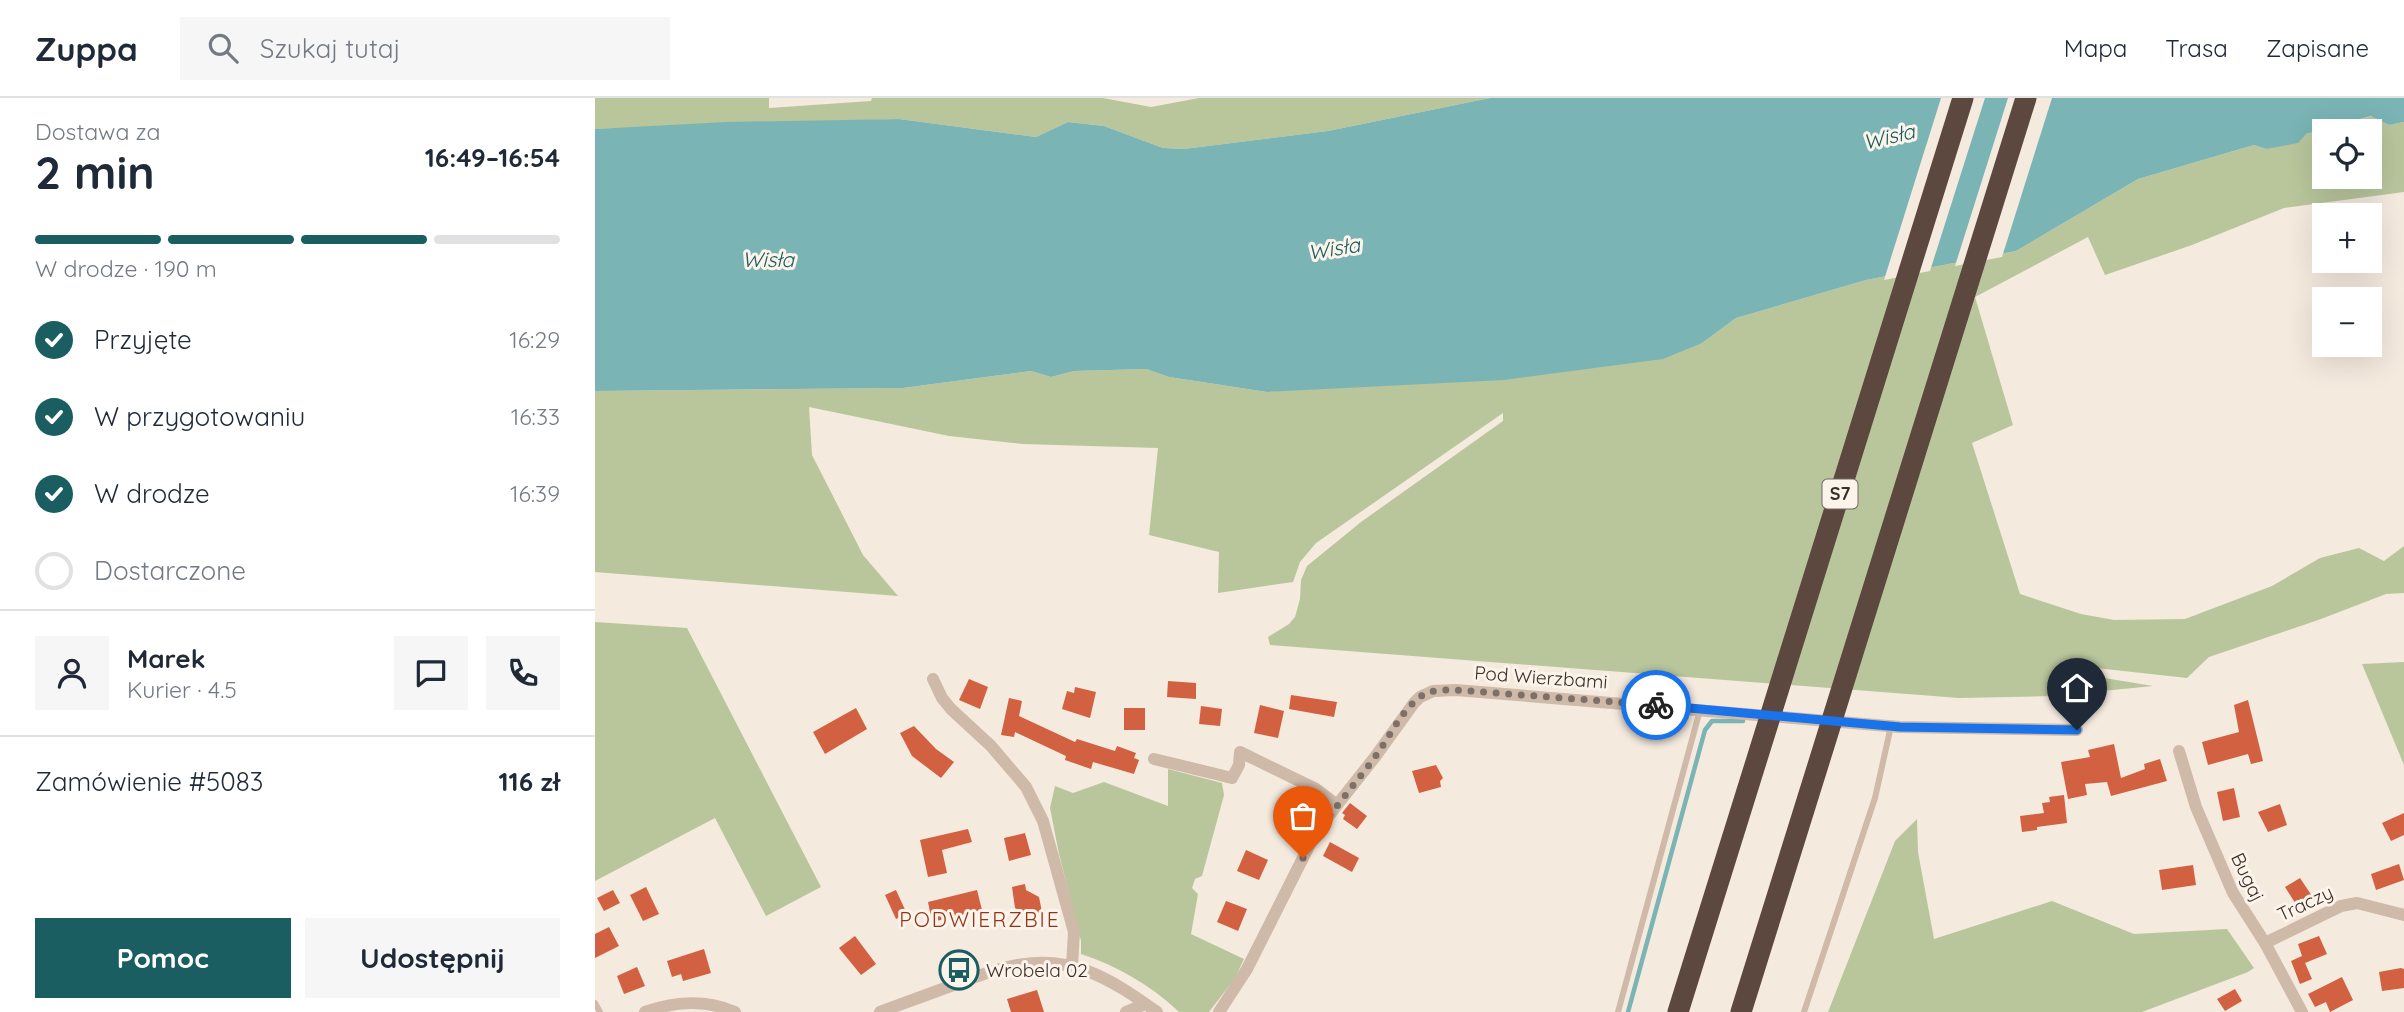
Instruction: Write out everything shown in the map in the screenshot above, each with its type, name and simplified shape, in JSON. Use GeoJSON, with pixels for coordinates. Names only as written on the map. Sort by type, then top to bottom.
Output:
{"type":"FeatureCollection","features":[{"type":"Feature","properties":{"kind":"highway","name":"S7"},"geometry":{"type":"LineString","coordinates":[[1678,1012],[1963,98]]}},
{"type":"Feature","properties":{"kind":"highway"},"geometry":{"type":"LineString","coordinates":[[1741,1012],[2026,98]]}},
{"type":"Feature","properties":{"kind":"street"},"geometry":{"type":"LineString","coordinates":[[933,679],[951,709],[991,746],[1026,787],[1043,821],[1074,932],[1072,966]]}},
{"type":"Feature","properties":{"kind":"street","name":"Pod Wierzbami"},"geometry":{"type":"LineString","coordinates":[[1219,1012],[1247,969],[1314,836],[1375,757],[1406,710],[1420,696],[1433,691],[1456,690],[1891,726],[2077,730]]}},
{"type":"Feature","properties":{"kind":"street","name":"Bugaj"},"geometry":{"type":"LineString","coordinates":[[2179,751],[2209,841],[2233,893],[2265,943],[2302,1012]]}},
{"type":"Feature","properties":{"kind":"street"},"geometry":{"type":"LineString","coordinates":[[1154,759],[1232,778],[1239,765],[1240,752],[1316,789],[1337,805]]}},
{"type":"Feature","properties":{"kind":"street","name":"Traczy"},"geometry":{"type":"LineString","coordinates":[[2265,943],[2341,906],[2357,903],[2404,915]]}},
{"type":"Feature","properties":{"kind":"street"},"geometry":{"type":"LineString","coordinates":[[880,1012],[1007,965],[1046,962],[1072,966],[1100,976],[1157,1012]]}},
{"type":"Feature","properties":{"kind":"street"},"geometry":{"type":"LineString","coordinates":[[645,1012],[672,1004],[696,1002],[736,1012]]}},
{"type":"Feature","properties":{"kind":"street"},"geometry":{"type":"LineString","coordinates":[[1126,1012],[1146,1004]]}},
{"type":"Feature","properties":{"kind":"lane"},"geometry":{"type":"LineString","coordinates":[[1618,1012],[1700,709]]}},
{"type":"Feature","properties":{"kind":"lane"},"geometry":{"type":"LineString","coordinates":[[1804,1012],[1875,798],[1891,726]]}},
{"type":"Feature","properties":{"kind":"lane"},"geometry":{"type":"LineString","coordinates":[[595,1003],[600,1012]]}},
{"type":"Feature","properties":{"kind":"green space"},"geometry":{"type":"Polygon","coordinates":[[[595,98],[769,98],[769,108],[871,101],[872,98],[1103,98],[1151,107],[1199,98],[1490,98],[1328,131],[1184,149],[1163,148],[1104,126],[1068,122],[1036,137],[899,119],[595,129],[595,98]]]}},
{"type":"Feature","properties":{"kind":"green space"},"geometry":{"type":"Polygon","coordinates":[[[2382,121],[2389,125],[2404,122],[2404,192],[2284,208],[2192,245],[2105,275],[2088,237],[1975,297],[2013,425],[1972,443],[2020,594],[2081,614],[2114,620],[2185,619],[2272,586],[2320,558],[2359,548],[2384,561],[2404,546],[2404,593],[2386,594],[2209,657],[2187,678],[2087,667],[2074,673],[2153,686],[2052,696],[1959,698],[1270,645],[1268,637],[1295,617],[1301,580],[1307,566],[1361,522],[1503,421],[1503,413],[1316,543],[1300,562],[1293,582],[1218,593],[1219,552],[1149,535],[1158,448],[1022,444],[949,436],[809,407],[812,455],[863,555],[898,596],[595,572],[595,391],[903,388],[1031,371],[1051,377],[1074,371],[1146,369],[1169,377],[1267,392],[1702,343],[1736,318],[1866,280],[2016,251],[2138,179],[2254,145],[2266,149],[2312,132],[2312,189],[2382,189],[2382,121]]]}},
{"type":"Feature","properties":{"kind":"green space"},"geometry":{"type":"Polygon","coordinates":[[[595,622],[687,628],[821,887],[766,916],[715,818],[595,881],[595,622]]]}},
{"type":"Feature","properties":{"kind":"green space"},"geometry":{"type":"Polygon","coordinates":[[[2404,662],[2404,765],[2362,664],[2404,662]]]}},
{"type":"Feature","properties":{"kind":"green space"},"geometry":{"type":"Polygon","coordinates":[[[1168,769],[1222,783],[1224,795],[1202,876],[1195,879],[1192,888],[1198,894],[1191,934],[1244,959],[1235,978],[1209,1012],[1179,1012],[1133,977],[1081,954],[1081,941],[1050,808],[1055,786],[1073,793],[1104,782],[1168,806],[1168,769]]]}},
{"type":"Feature","properties":{"kind":"green space"},"geometry":{"type":"Polygon","coordinates":[[[1917,819],[1918,852],[1934,939],[2052,901],[2134,934],[2227,929],[2254,968],[2142,1012],[1828,1012],[1895,841],[1917,819]]]}},
{"type":"Feature","properties":{"kind":"water","name":"Wisła"},"geometry":{"type":"Polygon","coordinates":[[[1490,98],[2404,98],[2404,122],[2389,125],[2382,119],[2371,116],[2360,119],[2312,119],[2312,132],[2306,134],[2298,143],[2266,149],[2254,145],[2138,179],[2016,251],[1866,280],[1736,318],[1702,343],[1663,359],[1504,380],[1267,392],[1169,377],[1146,369],[1074,371],[1051,377],[1031,371],[903,388],[595,391],[595,129],[726,122],[899,119],[1036,137],[1068,122],[1104,126],[1163,148],[1184,149],[1328,131],[1490,98]]]}},
{"type":"Feature","properties":{"kind":"pier"},"geometry":{"type":"Polygon","coordinates":[[[1941,98],[1985,98],[1930,271],[1884,280],[1941,98]]]}},
{"type":"Feature","properties":{"kind":"pier"},"geometry":{"type":"Polygon","coordinates":[[[2008,98],[2052,98],[2002,257],[1955,266],[2008,98]]]}},
{"type":"Feature","properties":{"kind":"building"},"geometry":{"type":"Polygon","coordinates":[[[969,679],[988,687],[980,709],[959,700],[969,679]]]}},
{"type":"Feature","properties":{"kind":"building"},"geometry":{"type":"Polygon","coordinates":[[[1168,681],[1196,683],[1196,699],[1167,697],[1168,681]]]}},
{"type":"Feature","properties":{"kind":"building"},"geometry":{"type":"Polygon","coordinates":[[[1075,687],[1096,692],[1090,718],[1062,709],[1067,691],[1074,693],[1075,687]]]}},
{"type":"Feature","properties":{"kind":"building"},"geometry":{"type":"Polygon","coordinates":[[[1291,695],[1337,702],[1334,717],[1289,709],[1291,695]]]}},
{"type":"Feature","properties":{"kind":"building"},"geometry":{"type":"Polygon","coordinates":[[[1009,698],[1022,701],[1019,716],[1075,742],[1077,739],[1115,751],[1117,746],[1136,753],[1134,758],[1139,760],[1134,774],[1093,762],[1091,769],[1065,760],[1066,756],[1015,732],[1014,737],[1001,735],[1009,698]]]}},
{"type":"Feature","properties":{"kind":"building"},"geometry":{"type":"Polygon","coordinates":[[[2248,700],[2263,761],[2251,764],[2248,754],[2208,765],[2202,742],[2239,732],[2234,705],[2248,700]]]}},
{"type":"Feature","properties":{"kind":"building"},"geometry":{"type":"Polygon","coordinates":[[[1260,705],[1284,711],[1278,738],[1254,733],[1260,705]]]}},
{"type":"Feature","properties":{"kind":"building"},"geometry":{"type":"Polygon","coordinates":[[[1201,706],[1222,709],[1220,726],[1199,724],[1201,706]]]}},
{"type":"Feature","properties":{"kind":"building"},"geometry":{"type":"Polygon","coordinates":[[[856,708],[867,729],[825,754],[813,732],[856,708]]]}},
{"type":"Feature","properties":{"kind":"building"},"geometry":{"type":"Polygon","coordinates":[[[1124,708],[1145,708],[1145,730],[1124,730],[1124,708]]]}},
{"type":"Feature","properties":{"kind":"building"},"geometry":{"type":"Polygon","coordinates":[[[914,726],[936,749],[954,762],[941,778],[912,756],[900,733],[914,726]]]}},
{"type":"Feature","properties":{"kind":"building"},"geometry":{"type":"Polygon","coordinates":[[[2114,744],[2121,778],[2145,769],[2144,764],[2160,759],[2167,781],[2111,796],[2107,782],[2085,784],[2087,795],[2068,799],[2061,762],[2090,757],[2088,750],[2114,744]]]}},
{"type":"Feature","properties":{"kind":"building"},"geometry":{"type":"Polygon","coordinates":[[[1436,765],[1443,778],[1440,781],[1441,787],[1419,793],[1412,771],[1436,765]]]}},
{"type":"Feature","properties":{"kind":"building"},"geometry":{"type":"Polygon","coordinates":[[[2234,788],[2240,817],[2223,821],[2217,792],[2234,788]]]}},
{"type":"Feature","properties":{"kind":"building"},"geometry":{"type":"Polygon","coordinates":[[[2064,795],[2067,823],[2022,832],[2020,816],[2044,813],[2042,803],[2050,802],[2049,797],[2064,795]]]}},
{"type":"Feature","properties":{"kind":"building"},"geometry":{"type":"Polygon","coordinates":[[[1350,803],[1367,816],[1357,829],[1343,819],[1345,815],[1342,813],[1350,803]]]}},
{"type":"Feature","properties":{"kind":"building"},"geometry":{"type":"Polygon","coordinates":[[[2280,804],[2287,825],[2268,832],[2258,812],[2280,804]]]}},
{"type":"Feature","properties":{"kind":"building"},"geometry":{"type":"Polygon","coordinates":[[[2404,813],[2404,835],[2391,841],[2382,823],[2404,813]]]}},
{"type":"Feature","properties":{"kind":"building"},"geometry":{"type":"Polygon","coordinates":[[[968,829],[972,842],[942,850],[947,873],[928,877],[920,840],[968,829]]]}},
{"type":"Feature","properties":{"kind":"building"},"geometry":{"type":"Polygon","coordinates":[[[1025,833],[1031,855],[1009,861],[1004,838],[1025,833]]]}},
{"type":"Feature","properties":{"kind":"building"},"geometry":{"type":"Polygon","coordinates":[[[1330,842],[1359,858],[1352,872],[1323,856],[1330,842]]]}},
{"type":"Feature","properties":{"kind":"building"},"geometry":{"type":"Polygon","coordinates":[[[1246,850],[1268,860],[1259,880],[1237,871],[1246,850]]]}},
{"type":"Feature","properties":{"kind":"building"},"geometry":{"type":"Polygon","coordinates":[[[2399,864],[2404,880],[2376,890],[2371,874],[2399,864]]]}},
{"type":"Feature","properties":{"kind":"building"},"geometry":{"type":"Polygon","coordinates":[[[2193,865],[2196,885],[2162,890],[2159,870],[2193,865]]]}},
{"type":"Feature","properties":{"kind":"building"},"geometry":{"type":"Polygon","coordinates":[[[2300,878],[2312,896],[2297,906],[2285,887],[2300,878]]]}},
{"type":"Feature","properties":{"kind":"building"},"geometry":{"type":"Polygon","coordinates":[[[1025,884],[1026,890],[1039,897],[1042,912],[1027,915],[1015,908],[1012,887],[1025,884]]]}},
{"type":"Feature","properties":{"kind":"building"},"geometry":{"type":"Polygon","coordinates":[[[646,887],[659,914],[643,921],[630,895],[646,887]]]}},
{"type":"Feature","properties":{"kind":"building"},"geometry":{"type":"Polygon","coordinates":[[[613,890],[620,903],[604,911],[597,898],[613,890]]]}},
{"type":"Feature","properties":{"kind":"building"},"geometry":{"type":"Polygon","coordinates":[[[896,890],[907,914],[896,919],[885,895],[896,890]]]}},
{"type":"Feature","properties":{"kind":"building"},"geometry":{"type":"Polygon","coordinates":[[[977,890],[982,910],[932,922],[928,902],[977,890]]]}},
{"type":"Feature","properties":{"kind":"building"},"geometry":{"type":"Polygon","coordinates":[[[1226,901],[1247,909],[1238,931],[1217,922],[1226,901]]]}},
{"type":"Feature","properties":{"kind":"building"},"geometry":{"type":"Polygon","coordinates":[[[609,927],[619,946],[595,958],[595,934],[609,927]]]}},
{"type":"Feature","properties":{"kind":"building"},"geometry":{"type":"Polygon","coordinates":[[[855,936],[876,964],[861,975],[839,948],[855,936]]]}},
{"type":"Feature","properties":{"kind":"building"},"geometry":{"type":"Polygon","coordinates":[[[2319,936],[2327,954],[2305,963],[2312,979],[2300,984],[2291,961],[2302,956],[2298,944],[2319,936]]]}},
{"type":"Feature","properties":{"kind":"building"},"geometry":{"type":"Polygon","coordinates":[[[704,949],[711,973],[683,981],[681,974],[672,977],[667,961],[704,949]]]}},
{"type":"Feature","properties":{"kind":"building"},"geometry":{"type":"Polygon","coordinates":[[[637,967],[645,986],[624,994],[617,976],[637,967]]]}},
{"type":"Feature","properties":{"kind":"building"},"geometry":{"type":"Polygon","coordinates":[[[2404,969],[2404,988],[2382,991],[2379,972],[2404,969]]]}},
{"type":"Feature","properties":{"kind":"building"},"geometry":{"type":"Polygon","coordinates":[[[2342,977],[2353,1000],[2330,1012],[2326,1002],[2315,1007],[2308,994],[2342,977]]]}},
{"type":"Feature","properties":{"kind":"building"},"geometry":{"type":"Polygon","coordinates":[[[2235,989],[2242,1001],[2225,1011],[2217,999],[2235,989]]]}},
{"type":"Feature","properties":{"kind":"building"},"geometry":{"type":"Polygon","coordinates":[[[1037,990],[1044,1012],[1011,1012],[1007,999],[1037,990]]]}},
{"type":"Feature","properties":{"kind":"waterway"},"geometry":{"type":"LineString","coordinates":[[1628,1012],[1705,730],[1712,721],[1743,721]]}},
{"type":"Feature","properties":{"kind":"way so far"},"geometry":{"type":"LineString","coordinates":[[1303,858],[1314,836],[1375,757],[1406,710],[1420,696],[1433,691],[1456,690],[1656,705]]}},
{"type":"Feature","properties":{"kind":"place","name":"Wrobela 02"},"geometry":{"type":"Point","coordinates":[959,970]}},
{"type":"Feature","properties":{"kind":"district","name":"PODWIERZBIE"},"geometry":{"type":"Point","coordinates":[980,920]}},
{"type":"Feature","properties":{"kind":"route"},"geometry":{"type":"LineString","coordinates":[[1656,705],[1900,727],[2077,730]]}}]}
